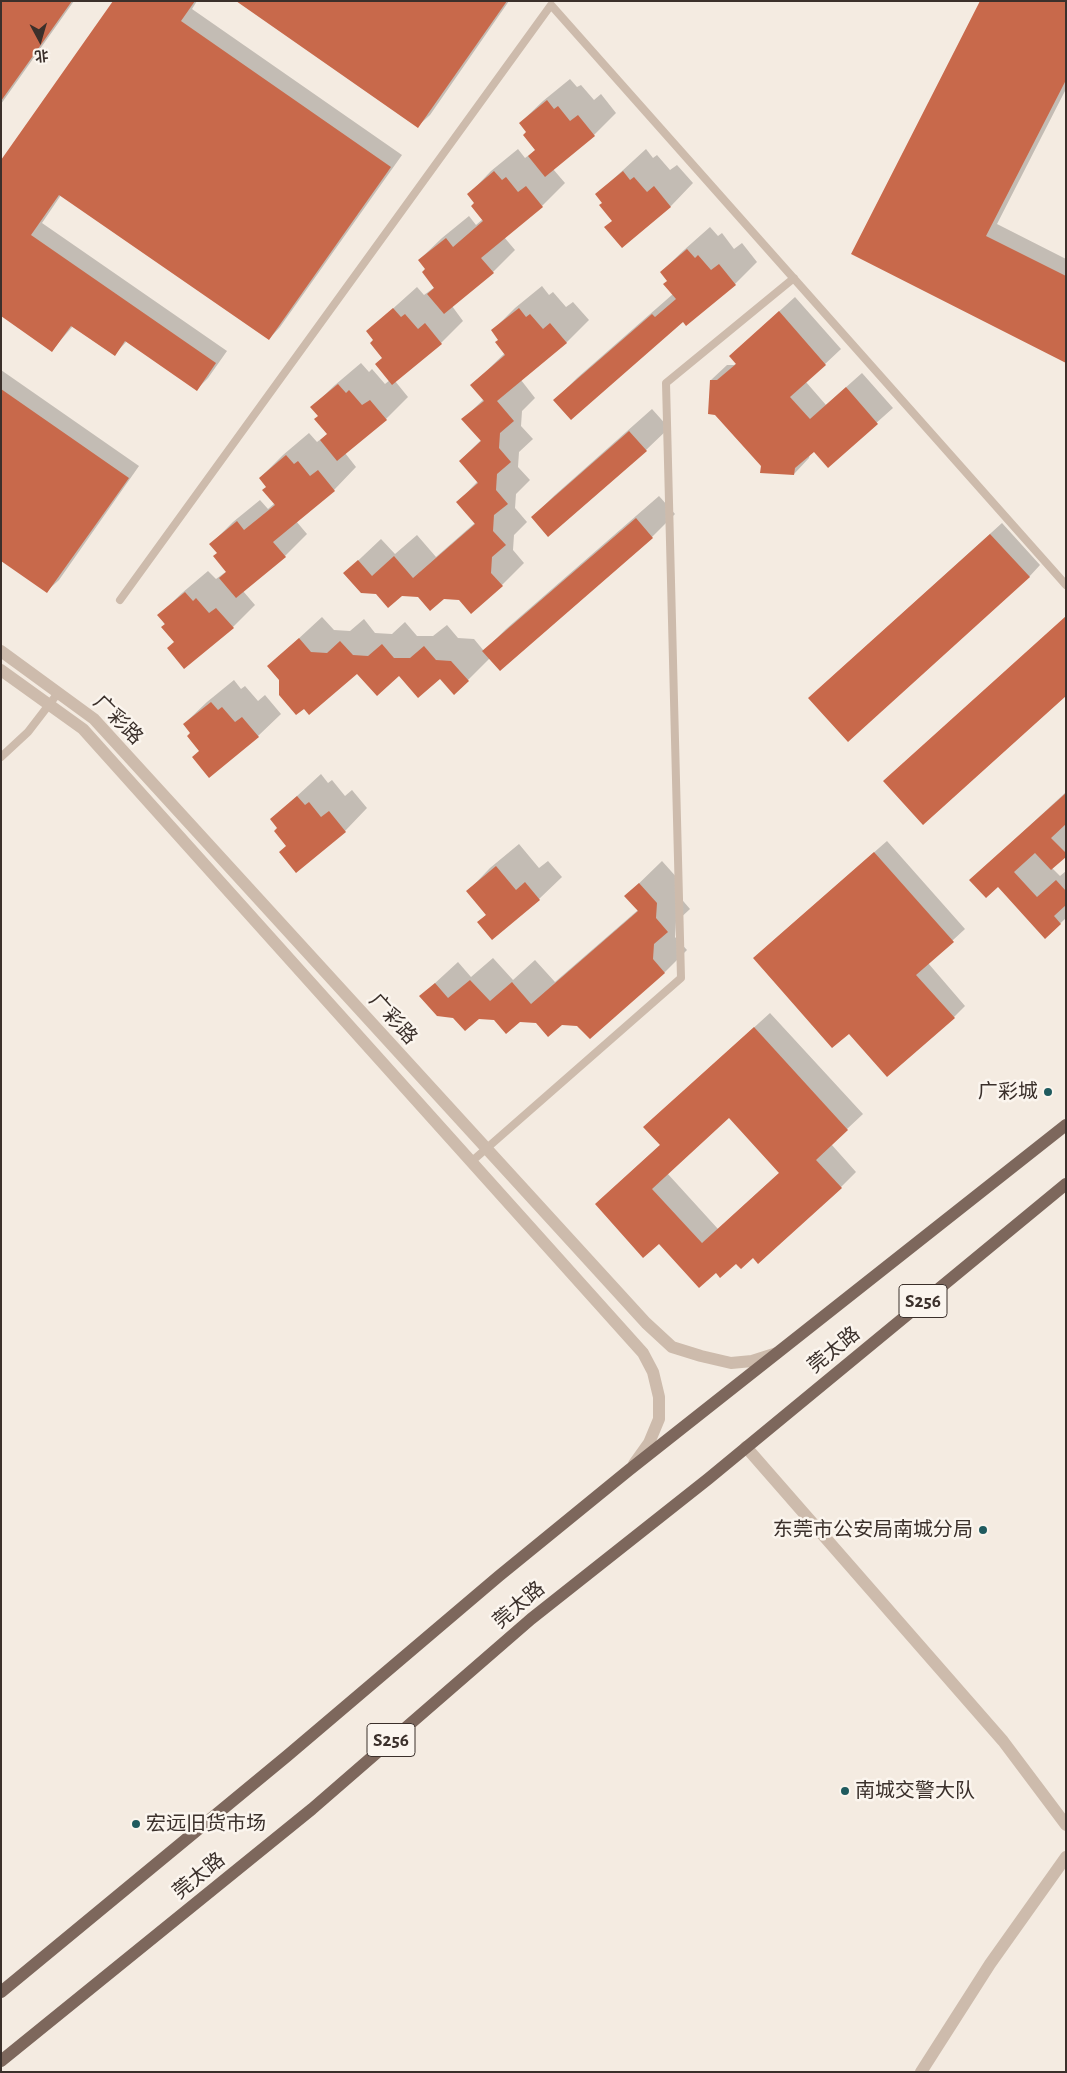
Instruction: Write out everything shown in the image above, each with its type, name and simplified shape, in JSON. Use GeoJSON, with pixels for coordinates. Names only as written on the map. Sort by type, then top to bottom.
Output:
{"type":"FeatureCollection","features":[{"type":"Feature","properties":{"kind":"main road","name":"莞太路"},"geometry":{"type":"LineString","coordinates":[[1,1992],[287,1756],[499,1576],[629,1470],[1066,1125]]}},
{"type":"Feature","properties":{"kind":"main road","name":"莞太路"},"geometry":{"type":"LineString","coordinates":[[1,2061],[312,1809],[531,1619],[746,1447],[1066,1184]]}},
{"type":"Feature","properties":{"kind":"street","name":"广彩路"},"geometry":{"type":"LineString","coordinates":[[1,651],[94,718],[646,1323],[672,1347],[701,1356],[731,1362],[752,1361],[777,1353]]}},
{"type":"Feature","properties":{"kind":"street","name":"广彩路"},"geometry":{"type":"LineString","coordinates":[[1,670],[83,729],[643,1353],[653,1372],[659,1397],[659,1419],[649,1443],[629,1470]]}},
{"type":"Feature","properties":{"kind":"street"},"geometry":{"type":"LineString","coordinates":[[746,1447],[1003,1741],[1066,1825]]}},
{"type":"Feature","properties":{"kind":"street"},"geometry":{"type":"LineString","coordinates":[[921,2072],[990,1964],[1066,1857]]}},
{"type":"Feature","properties":{"kind":"lane"},"geometry":{"type":"LineString","coordinates":[[120,600],[551,5],[1066,585]]}},
{"type":"Feature","properties":{"kind":"lane"},"geometry":{"type":"LineString","coordinates":[[471,1162],[681,978],[666,383],[794,278]]}},
{"type":"Feature","properties":{"kind":"lane"},"geometry":{"type":"LineString","coordinates":[[1,757],[28,732],[50,706],[58,692]]}},
{"type":"Feature","properties":{"kind":"building"},"geometry":{"type":"Polygon","coordinates":[[[1,1],[72,1],[1,101],[1,1]]]}},
{"type":"Feature","properties":{"kind":"building"},"geometry":{"type":"Polygon","coordinates":[[[113,1],[195,1],[181,21],[391,167],[269,340],[59,195],[31,235],[216,363],[197,391],[125,341],[115,356],[71,326],[52,352],[1,316],[1,160],[113,1]]]}},
{"type":"Feature","properties":{"kind":"building"},"geometry":{"type":"Polygon","coordinates":[[[236,1],[507,1],[418,128],[236,1]]]}},
{"type":"Feature","properties":{"kind":"building"},"geometry":{"type":"Polygon","coordinates":[[[980,1],[1066,1],[1066,80],[986,236],[1066,276],[1066,363],[851,254],[980,1]]]}},
{"type":"Feature","properties":{"kind":"building"},"geometry":{"type":"Polygon","coordinates":[[[547,100],[554,109],[558,106],[570,121],[578,115],[595,136],[545,177],[528,156],[535,150],[523,135],[526,132],[519,123],[547,100]]]}},
{"type":"Feature","properties":{"kind":"building"},"geometry":{"type":"Polygon","coordinates":[[[494,171],[502,180],[506,177],[518,192],[526,186],[543,207],[481,258],[494,273],[444,314],[427,294],[434,288],[422,272],[425,269],[418,260],[446,238],[453,247],[483,221],[471,206],[474,203],[467,194],[494,171]]]}},
{"type":"Feature","properties":{"kind":"building"},"geometry":{"type":"Polygon","coordinates":[[[623,171],[630,180],[634,177],[647,192],[654,186],[671,207],[622,248],[604,227],[612,221],[599,205],[602,203],[595,194],[623,171]]]}},
{"type":"Feature","properties":{"kind":"building"},"geometry":{"type":"Polygon","coordinates":[[[687,249],[695,258],[698,255],[711,270],[719,264],[736,285],[686,326],[683,322],[571,420],[553,400],[652,314],[655,317],[676,299],[663,284],[667,281],[660,272],[687,249]]]}},
{"type":"Feature","properties":{"kind":"building"},"geometry":{"type":"Polygon","coordinates":[[[393,308],[401,317],[405,314],[418,329],[425,323],[442,344],[392,385],[375,364],[382,358],[370,343],[373,340],[366,331],[393,308]]]}},
{"type":"Feature","properties":{"kind":"building"},"geometry":{"type":"Polygon","coordinates":[[[519,308],[526,317],[530,314],[543,329],[550,323],[567,343],[497,401],[514,421],[500,433],[499,448],[511,462],[497,474],[496,490],[508,504],[494,515],[493,531],[506,545],[492,557],[491,573],[503,586],[471,614],[459,600],[444,599],[430,611],[418,597],[402,596],[388,608],[376,594],[361,593],[343,573],[358,560],[372,576],[394,556],[413,578],[475,524],[456,502],[478,483],[459,461],[481,441],[461,419],[484,401],[470,385],[505,355],[495,342],[498,340],[491,330],[519,308]]]}},
{"type":"Feature","properties":{"kind":"building"},"geometry":{"type":"Polygon","coordinates":[[[779,311],[826,365],[790,397],[810,419],[846,387],[878,424],[828,468],[814,452],[795,468],[794,475],[760,473],[761,466],[715,415],[708,414],[710,380],[717,380],[736,364],[729,356],[779,311]]]}},
{"type":"Feature","properties":{"kind":"building"},"geometry":{"type":"Polygon","coordinates":[[[338,384],[346,393],[349,390],[362,405],[370,400],[387,420],[337,461],[320,440],[327,434],[314,419],[318,416],[310,407],[338,384]]]}},
{"type":"Feature","properties":{"kind":"building"},"geometry":{"type":"Polygon","coordinates":[[[1,389],[129,478],[47,593],[1,561],[1,389]]]}},
{"type":"Feature","properties":{"kind":"building"},"geometry":{"type":"Polygon","coordinates":[[[629,431],[647,451],[548,537],[531,517],[629,431]]]}},
{"type":"Feature","properties":{"kind":"building"},"geometry":{"type":"Polygon","coordinates":[[[286,455],[294,464],[298,461],[310,476],[318,470],[335,491],[273,542],[286,557],[236,598],[219,578],[226,572],[213,556],[217,553],[209,544],[237,521],[244,530],[275,505],[262,490],[266,487],[259,478],[286,455]]]}},
{"type":"Feature","properties":{"kind":"building"},"geometry":{"type":"Polygon","coordinates":[[[636,518],[653,538],[500,671],[482,651],[636,518]]]}},
{"type":"Feature","properties":{"kind":"building"},"geometry":{"type":"Polygon","coordinates":[[[990,534],[1030,577],[848,742],[808,698],[990,534]]]}},
{"type":"Feature","properties":{"kind":"building"},"geometry":{"type":"Polygon","coordinates":[[[185,592],[193,601],[196,598],[209,613],[216,608],[234,628],[184,669],[167,648],[174,642],[161,627],[165,624],[157,615],[185,592]]]}},
{"type":"Feature","properties":{"kind":"building"},"geometry":{"type":"Polygon","coordinates":[[[1066,616],[1066,696],[923,825],[883,781],[1066,616]]]}},
{"type":"Feature","properties":{"kind":"building"},"geometry":{"type":"Polygon","coordinates":[[[299,638],[311,652],[327,653],[340,641],[353,655],[368,656],[382,644],[394,658],[410,658],[424,646],[436,660],[451,661],[469,681],[454,695],[440,679],[418,698],[399,676],[377,696],[357,674],[309,715],[304,709],[296,715],[279,695],[279,680],[267,666],[299,638]]]}},
{"type":"Feature","properties":{"kind":"building"},"geometry":{"type":"Polygon","coordinates":[[[211,702],[218,710],[222,707],[235,722],[242,717],[259,737],[209,778],[192,757],[199,751],[187,736],[190,733],[183,724],[211,702]]]}},
{"type":"Feature","properties":{"kind":"building"},"geometry":{"type":"Polygon","coordinates":[[[1066,793],[1066,824],[1051,838],[1066,853],[1066,857],[1051,870],[1035,853],[1014,872],[1037,897],[1056,880],[1066,891],[1066,905],[1054,916],[1061,924],[1045,939],[998,887],[986,898],[969,880],[1066,793]]]}},
{"type":"Feature","properties":{"kind":"building"},"geometry":{"type":"Polygon","coordinates":[[[297,796],[305,805],[309,802],[321,817],[329,811],[346,832],[296,873],[279,852],[286,846],[274,831],[277,828],[270,819],[297,796]]]}},
{"type":"Feature","properties":{"kind":"building"},"geometry":{"type":"Polygon","coordinates":[[[874,852],[954,942],[916,975],[955,1018],[887,1077],[849,1034],[832,1048],[753,958],[874,852]]]}},
{"type":"Feature","properties":{"kind":"building"},"geometry":{"type":"Polygon","coordinates":[[[496,866],[516,890],[525,882],[540,900],[492,940],[477,922],[486,915],[466,891],[496,866]]]}},
{"type":"Feature","properties":{"kind":"building"},"geometry":{"type":"Polygon","coordinates":[[[639,883],[657,903],[656,918],[668,932],[654,944],[653,959],[665,973],[590,1039],[577,1026],[562,1025],[548,1037],[536,1023],[520,1022],[506,1034],[494,1020],[479,1019],[465,1031],[453,1018],[437,1016],[419,996],[435,983],[448,998],[470,980],[490,1001],[512,982],[531,1004],[638,911],[624,896],[639,883]]]}},
{"type":"Feature","properties":{"kind":"building"},"geometry":{"type":"Polygon","coordinates":[[[754,1027],[848,1130],[816,1160],[842,1188],[758,1264],[753,1258],[741,1269],[736,1264],[720,1278],[716,1273],[699,1288],[659,1244],[643,1258],[595,1204],[660,1145],[643,1127],[754,1027]],[[729,1118],[652,1189],[702,1243],[779,1173],[729,1118]]]}},
{"type":"Feature","properties":{"kind":"place","name":"广彩城"},"geometry":{"type":"Point","coordinates":[1048,1092]}},
{"type":"Feature","properties":{"kind":"place","name":"东莞市公安局南城分局"},"geometry":{"type":"Point","coordinates":[983,1530]}},
{"type":"Feature","properties":{"kind":"place","name":"南城交警大队"},"geometry":{"type":"Point","coordinates":[845,1791]}},
{"type":"Feature","properties":{"kind":"place","name":"宏远旧货市场"},"geometry":{"type":"Point","coordinates":[136,1824]}}]}
